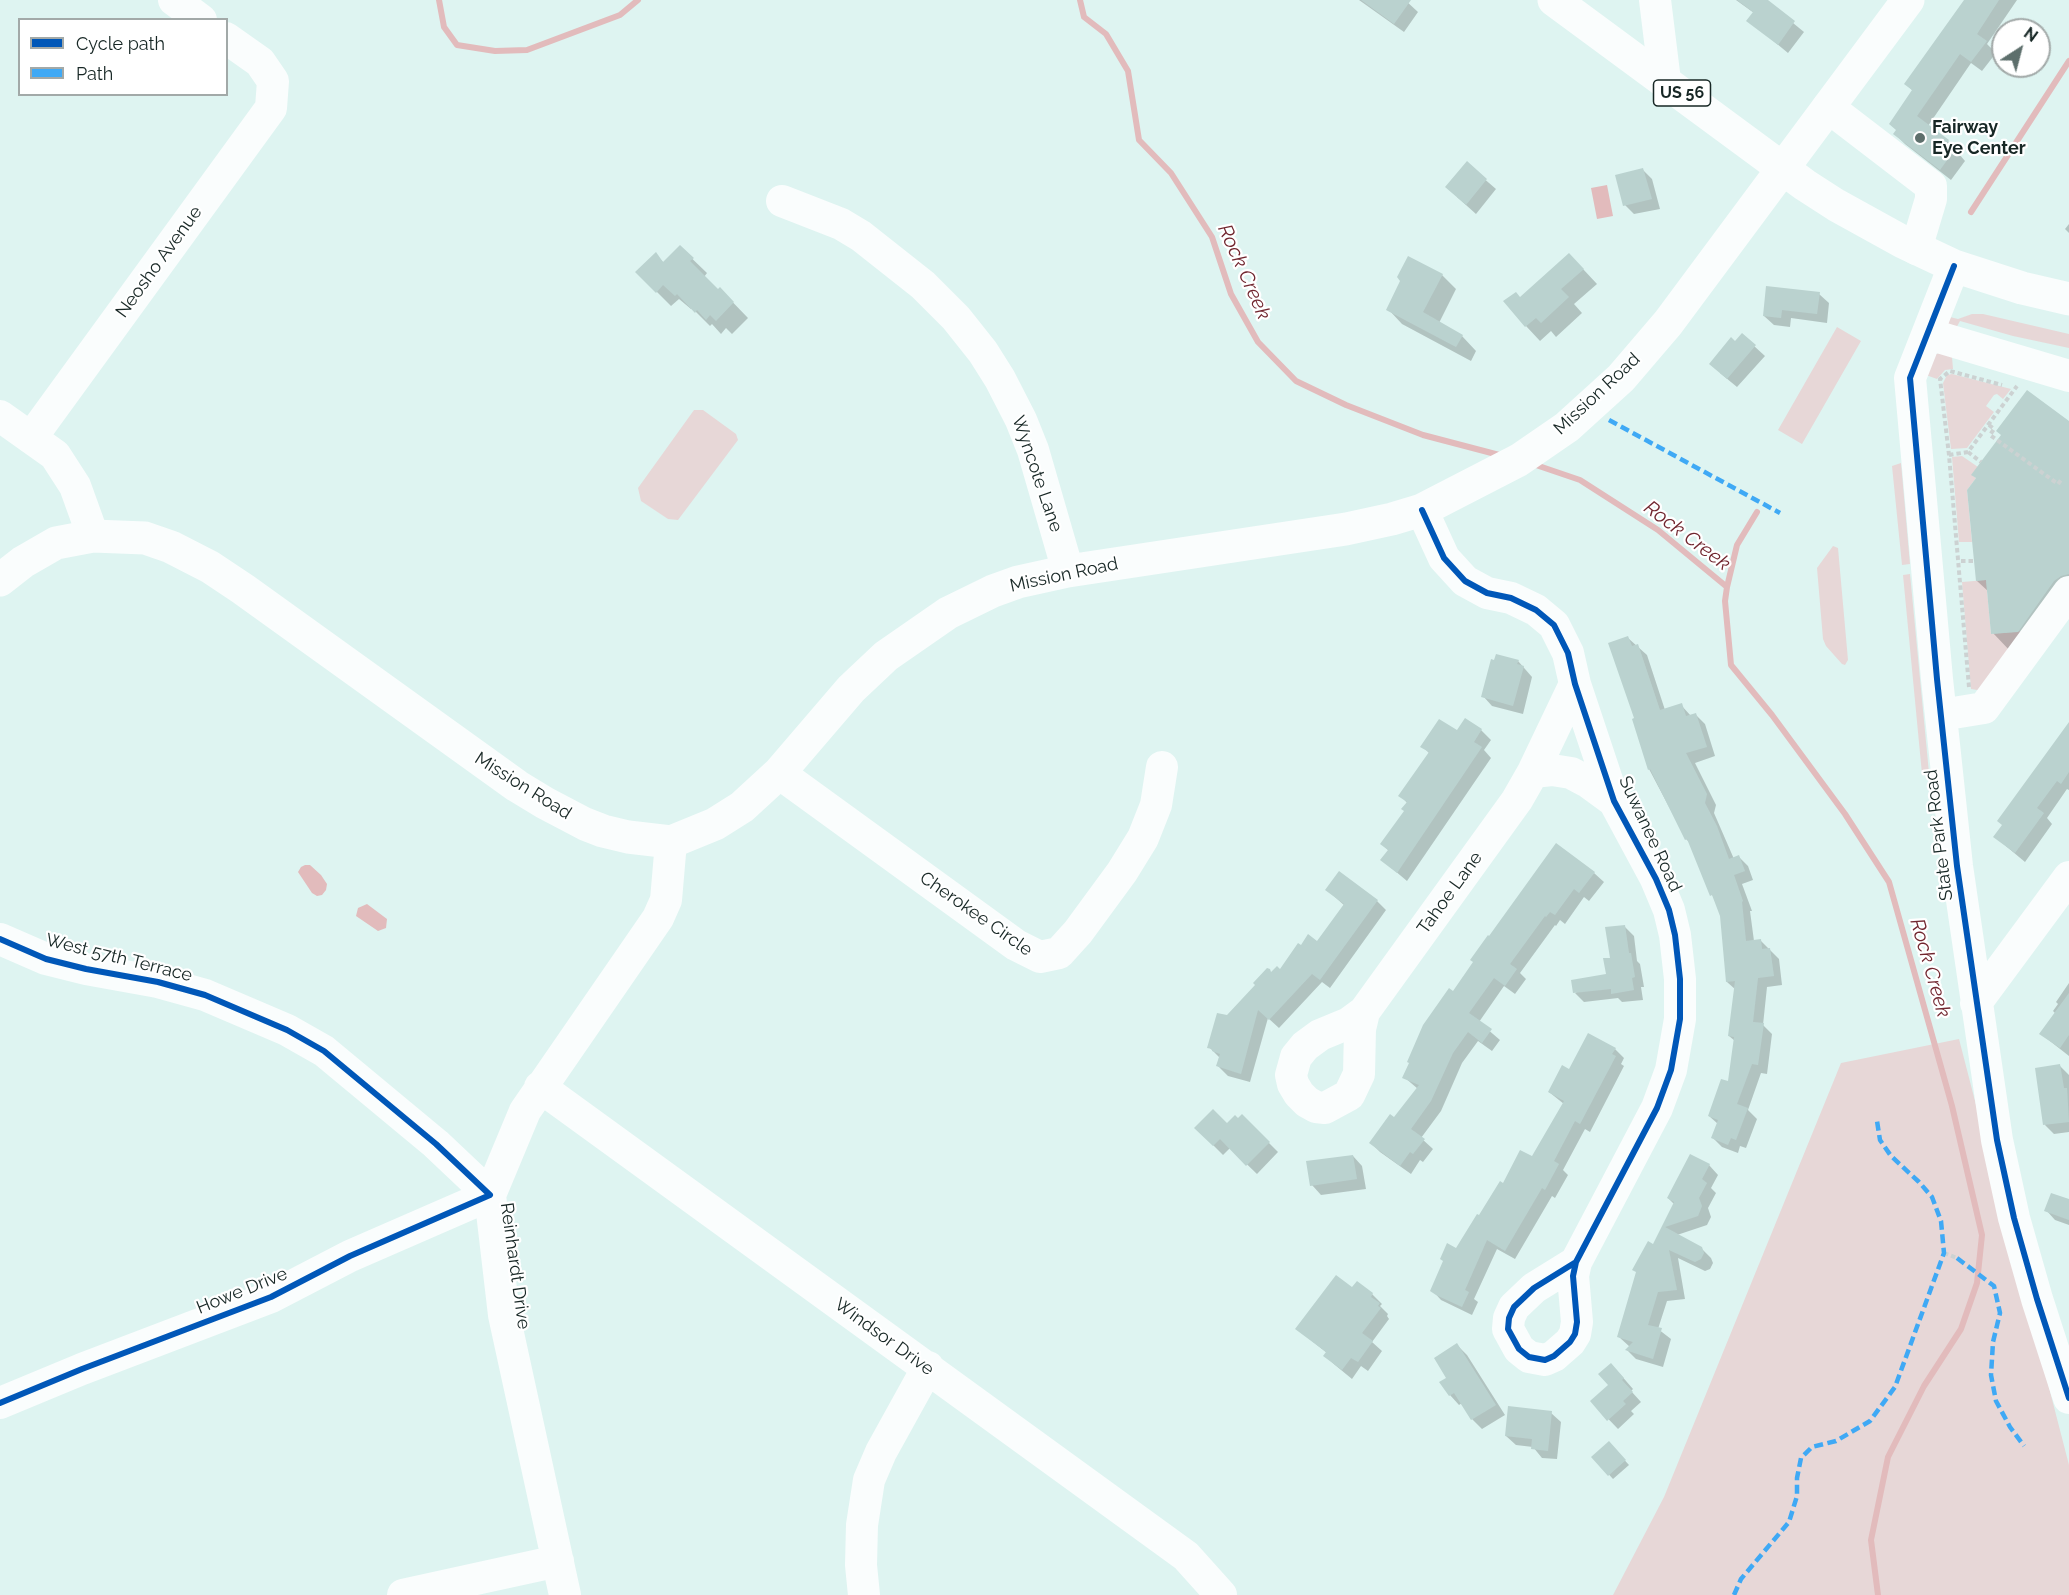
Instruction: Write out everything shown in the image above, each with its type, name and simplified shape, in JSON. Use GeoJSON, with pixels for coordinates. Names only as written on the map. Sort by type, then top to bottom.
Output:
{"type":"FeatureCollection","features":[{"type":"Feature","properties":{"kind":"main road","name":"US 56"},"geometry":{"type":"LineString","coordinates":[[1554,0],[1836,205],[1916,249],[1954,266],[2022,288],[2069,299]]}},
{"type":"Feature","properties":{"kind":"main road","name":"Mission Road"},"geometry":{"type":"LineString","coordinates":[[0,580],[23,562],[56,543],[93,536],[145,538],[171,548],[210,567],[545,803],[603,831],[628,837],[670,842],[715,824],[742,807],[779,773],[851,689],[886,656],[948,613],[993,591],[1018,582],[1068,571],[1346,529],[1429,506],[1519,460],[1567,427],[1621,378],[1668,323],[1908,0]]}},
{"type":"Feature","properties":{"kind":"street"},"geometry":{"type":"LineString","coordinates":[[174,0],[198,18]]}},
{"type":"Feature","properties":{"kind":"street"},"geometry":{"type":"LineString","coordinates":[[1554,0],[1586,0]]}},
{"type":"Feature","properties":{"kind":"street"},"geometry":{"type":"LineString","coordinates":[[1655,0],[1665,81]]}},
{"type":"Feature","properties":{"kind":"street","name":"Neosho Avenue"},"geometry":{"type":"LineString","coordinates":[[31,438],[271,108],[273,81],[260,62],[228,39]]}},
{"type":"Feature","properties":{"kind":"street"},"geometry":{"type":"LineString","coordinates":[[1828,107],[1931,186],[1931,199],[1916,249]]}},
{"type":"Feature","properties":{"kind":"street","name":"Wyncote Lane"},"geometry":{"type":"LineString","coordinates":[[782,201],[841,224],[861,236],[923,285],[956,318],[983,352],[1000,378],[1033,450],[1068,571]]}},
{"type":"Feature","properties":{"kind":"street","name":"State Park Road"},"geometry":{"type":"LineString","coordinates":[[1954,266],[1910,378],[1956,713],[1957,866],[1997,1140],[2014,1218],[2037,1299],[2068,1391]]}},
{"type":"Feature","properties":{"kind":"street"},"geometry":{"type":"LineString","coordinates":[[1928,334],[2069,376]]}},
{"type":"Feature","properties":{"kind":"street"},"geometry":{"type":"LineString","coordinates":[[0,416],[55,455],[75,486],[93,536]]}},
{"type":"Feature","properties":{"kind":"street","name":"Suwanee Road"},"geometry":{"type":"LineString","coordinates":[[1429,506],[1444,558],[1465,581],[1487,593],[1511,598],[1536,610],[1554,625],[1568,653],[1575,684],[1614,801],[1656,879],[1669,910],[1675,935],[1680,979],[1680,1019],[1674,1062],[1657,1108],[1576,1262]]}},
{"type":"Feature","properties":{"kind":"street"},"geometry":{"type":"LineString","coordinates":[[1956,713],[1984,708],[2069,592]]}},
{"type":"Feature","properties":{"kind":"street","name":"Tahoe Lane"},"geometry":{"type":"LineString","coordinates":[[1364,1012],[1500,825],[1533,772],[1575,684]]}},
{"type":"Feature","properties":{"kind":"street","name":"Cherokee Circle"},"geometry":{"type":"LineString","coordinates":[[779,773],[1016,945],[1040,957],[1059,953],[1078,932],[1122,872],[1143,838],[1156,805],[1162,767]]}},
{"type":"Feature","properties":{"kind":"street"},"geometry":{"type":"LineString","coordinates":[[1533,772],[1552,770],[1571,773],[1614,801]]}},
{"type":"Feature","properties":{"kind":"street","name":"Reinhardt Drive"},"geometry":{"type":"LineString","coordinates":[[565,1595],[504,1315],[490,1195],[525,1111],[658,918],[666,900],[670,842]]}},
{"type":"Feature","properties":{"kind":"street"},"geometry":{"type":"LineString","coordinates":[[1976,1003],[2069,877]]}},
{"type":"Feature","properties":{"kind":"street","name":"West 57th Terrace"},"geometry":{"type":"LineString","coordinates":[[0,939],[46,959],[158,982],[205,995],[287,1030],[324,1051],[435,1144],[490,1195]]}},
{"type":"Feature","properties":{"kind":"street","name":"Windsor Drive"},"geometry":{"type":"LineString","coordinates":[[540,1087],[1186,1556],[1221,1595]]}},
{"type":"Feature","properties":{"kind":"street","name":"Howe Drive"},"geometry":{"type":"LineString","coordinates":[[0,1403],[272,1297],[350,1256],[490,1195]]}},
{"type":"Feature","properties":{"kind":"street"},"geometry":{"type":"LineString","coordinates":[[864,1595],[861,1565],[862,1525],[869,1480],[881,1452],[928,1367]]}},
{"type":"Feature","properties":{"kind":"street"},"geometry":{"type":"LineString","coordinates":[[403,1595],[558,1561]]}},
{"type":"Feature","properties":{"kind":"path"},"geometry":{"type":"LineString","coordinates":[[1956,713],[1949,454],[1940,379],[1950,371],[2014,389]]}},
{"type":"Feature","properties":{"kind":"path"},"geometry":{"type":"LineString","coordinates":[[1968,452],[2014,389],[2023,382]]}},
{"type":"Feature","properties":{"kind":"path"},"geometry":{"type":"LineString","coordinates":[[1989,425],[1994,429],[1990,435],[2058,484],[2061,480]]}},
{"type":"Feature","properties":{"kind":"path"},"geometry":{"type":"LineString","coordinates":[[1949,454],[1968,452],[1981,462]]}},
{"type":"Feature","properties":{"kind":"path"},"geometry":{"type":"LineString","coordinates":[[1961,561],[1974,561]]}},
{"type":"Feature","properties":{"kind":"path"},"geometry":{"type":"LineString","coordinates":[[1944,1253],[1957,1258]]}},
{"type":"Feature","properties":{"kind":"shaded area"},"geometry":{"type":"Polygon","coordinates":[[[1607,185],[1613,216],[1597,219],[1591,188],[1607,185]]]}},
{"type":"Feature","properties":{"kind":"shaded area"},"geometry":{"type":"Polygon","coordinates":[[[1972,314],[1983,314],[2069,334],[2069,348],[2013,336],[1960,321],[1955,330],[1949,328],[1946,316],[1958,319],[1972,314]]]}},
{"type":"Feature","properties":{"kind":"shaded area"},"geometry":{"type":"Polygon","coordinates":[[[1837,327],[1861,341],[1802,444],[1778,430],[1837,327]]]}},
{"type":"Feature","properties":{"kind":"shaded area"},"geometry":{"type":"Polygon","coordinates":[[[1939,353],[1952,357],[1953,369],[1945,370],[1937,379],[1926,375],[1932,355],[1939,353]]]}},
{"type":"Feature","properties":{"kind":"shaded area"},"geometry":{"type":"Polygon","coordinates":[[[1952,374],[2011,389],[2003,399],[1997,394],[1994,395],[1986,406],[1994,412],[1967,448],[1951,449],[1943,383],[1947,375],[1952,374]]]}},
{"type":"Feature","properties":{"kind":"shaded area"},"geometry":{"type":"Polygon","coordinates":[[[694,410],[703,410],[736,434],[738,440],[678,520],[668,519],[641,501],[638,488],[694,410]]]}},
{"type":"Feature","properties":{"kind":"shaded area"},"geometry":{"type":"Polygon","coordinates":[[[1962,456],[1978,467],[1972,475],[1976,478],[1967,490],[1972,542],[1959,542],[1952,457],[1962,456]]]}},
{"type":"Feature","properties":{"kind":"shaded area"},"geometry":{"type":"Polygon","coordinates":[[[1901,463],[1910,564],[1902,565],[1892,466],[1901,463]]]}},
{"type":"Feature","properties":{"kind":"shaded area"},"geometry":{"type":"Polygon","coordinates":[[[1833,546],[1838,548],[1848,660],[1845,665],[1826,646],[1823,639],[1817,568],[1833,546]]]}},
{"type":"Feature","properties":{"kind":"shaded area"},"geometry":{"type":"Polygon","coordinates":[[[1910,574],[1929,773],[1922,774],[1903,575],[1910,574]]]}},
{"type":"Feature","properties":{"kind":"shaded area"},"geometry":{"type":"Polygon","coordinates":[[[1986,580],[1991,634],[2035,630],[1990,692],[1971,689],[1962,582],[1986,580]]]}},
{"type":"Feature","properties":{"kind":"shaded area"},"geometry":{"type":"Polygon","coordinates":[[[305,865],[310,865],[327,884],[322,895],[317,896],[312,893],[298,872],[305,865]]]}},
{"type":"Feature","properties":{"kind":"shaded area"},"geometry":{"type":"Polygon","coordinates":[[[367,904],[387,919],[386,928],[378,931],[356,916],[358,908],[367,904]]]}},
{"type":"Feature","properties":{"kind":"shaded area"},"geometry":{"type":"Polygon","coordinates":[[[1959,1039],[2069,1465],[2069,1595],[1613,1595],[1664,1497],[1841,1063],[1959,1039]]]}},
{"type":"Feature","properties":{"kind":"building"},"geometry":{"type":"Polygon","coordinates":[[[1361,0],[1411,0],[1394,24],[1361,0]]]}},
{"type":"Feature","properties":{"kind":"building"},"geometry":{"type":"Polygon","coordinates":[[[1737,0],[1768,0],[1795,21],[1778,45],[1746,21],[1753,12],[1737,0]]]}},
{"type":"Feature","properties":{"kind":"building"},"geometry":{"type":"Polygon","coordinates":[[[1964,0],[1999,0],[1977,34],[1987,41],[1971,62],[1960,54],[1917,116],[1949,140],[1947,143],[1955,149],[1940,170],[1893,134],[1896,130],[1889,124],[1912,90],[1904,84],[1964,0]]]}},
{"type":"Feature","properties":{"kind":"building"},"geometry":{"type":"Polygon","coordinates":[[[1467,161],[1487,179],[1466,205],[1445,187],[1467,161]]]}},
{"type":"Feature","properties":{"kind":"building"},"geometry":{"type":"Polygon","coordinates":[[[1643,168],[1652,199],[1623,206],[1615,175],[1643,168]]]}},
{"type":"Feature","properties":{"kind":"building"},"geometry":{"type":"Polygon","coordinates":[[[680,245],[694,258],[690,261],[734,302],[716,321],[710,315],[706,320],[697,310],[695,313],[677,294],[675,296],[663,285],[656,293],[635,272],[656,252],[663,262],[680,245]]]}},
{"type":"Feature","properties":{"kind":"building"},"geometry":{"type":"Polygon","coordinates":[[[1569,253],[1584,269],[1561,289],[1569,297],[1541,323],[1536,318],[1525,327],[1503,301],[1516,292],[1520,297],[1569,253]]]}},
{"type":"Feature","properties":{"kind":"building"},"geometry":{"type":"Polygon","coordinates":[[[1408,256],[1443,274],[1423,312],[1463,335],[1456,347],[1386,310],[1400,281],[1397,277],[1408,256]]]}},
{"type":"Feature","properties":{"kind":"building"},"geometry":{"type":"Polygon","coordinates":[[[1766,286],[1820,292],[1817,314],[1782,310],[1781,318],[1763,316],[1766,286]]]}},
{"type":"Feature","properties":{"kind":"building"},"geometry":{"type":"Polygon","coordinates":[[[1742,333],[1756,345],[1727,379],[1709,364],[1731,337],[1735,341],[1742,333]]]}},
{"type":"Feature","properties":{"kind":"building"},"geometry":{"type":"Polygon","coordinates":[[[2027,390],[2069,421],[2069,574],[2054,581],[2018,632],[1991,634],[1986,580],[1976,581],[1967,490],[1976,478],[1971,475],[2001,435],[1996,431],[2027,390]]]}},
{"type":"Feature","properties":{"kind":"building"},"geometry":{"type":"Polygon","coordinates":[[[1628,636],[1632,646],[1638,644],[1660,710],[1682,703],[1686,716],[1696,713],[1707,747],[1686,753],[1707,794],[1705,803],[1717,826],[1729,859],[1739,855],[1745,871],[1734,875],[1743,901],[1746,941],[1761,939],[1762,949],[1770,948],[1774,976],[1758,978],[1753,1022],[1764,1023],[1758,1065],[1752,1064],[1737,1104],[1748,1108],[1736,1140],[1731,1138],[1728,1145],[1711,1138],[1718,1120],[1708,1116],[1721,1079],[1728,1081],[1734,1037],[1728,1036],[1735,981],[1726,982],[1720,916],[1687,839],[1685,840],[1650,769],[1648,770],[1632,719],[1634,718],[1608,643],[1628,636]]]}},
{"type":"Feature","properties":{"kind":"building"},"geometry":{"type":"Polygon","coordinates":[[[1496,654],[1519,660],[1517,664],[1524,666],[1513,706],[1481,697],[1491,659],[1494,660],[1496,654]]]}},
{"type":"Feature","properties":{"kind":"building"},"geometry":{"type":"Polygon","coordinates":[[[1465,718],[1482,729],[1474,742],[1482,747],[1397,873],[1380,860],[1388,850],[1380,844],[1404,811],[1401,809],[1407,802],[1398,796],[1429,752],[1420,747],[1439,719],[1457,730],[1465,718]]]}},
{"type":"Feature","properties":{"kind":"building"},"geometry":{"type":"Polygon","coordinates":[[[2069,722],[2069,772],[2061,784],[2057,781],[2037,808],[2044,813],[2015,853],[1993,837],[2002,825],[1997,821],[2069,722]]]}},
{"type":"Feature","properties":{"kind":"building"},"geometry":{"type":"Polygon","coordinates":[[[1556,843],[1595,872],[1579,893],[1574,889],[1555,915],[1550,912],[1545,916],[1510,964],[1517,969],[1505,986],[1494,978],[1469,1013],[1492,1029],[1482,1043],[1468,1032],[1453,1053],[1431,1101],[1411,1129],[1425,1139],[1413,1154],[1410,1152],[1400,1166],[1369,1143],[1390,1114],[1394,1117],[1419,1085],[1402,1078],[1423,1025],[1449,988],[1453,991],[1473,962],[1470,960],[1556,843]]]}},
{"type":"Feature","properties":{"kind":"building"},"geometry":{"type":"Polygon","coordinates":[[[1339,871],[1378,900],[1320,980],[1312,974],[1269,1020],[1258,1010],[1241,1074],[1216,1066],[1220,1054],[1207,1048],[1217,1013],[1227,1015],[1255,985],[1253,983],[1267,968],[1271,972],[1277,966],[1280,969],[1298,943],[1301,945],[1308,934],[1317,941],[1344,904],[1325,890],[1339,871]]]}},
{"type":"Feature","properties":{"kind":"building"},"geometry":{"type":"Polygon","coordinates":[[[1625,925],[1635,977],[1632,978],[1634,990],[1611,994],[1611,989],[1573,993],[1571,980],[1606,974],[1603,958],[1610,958],[1605,927],[1625,925]]]}},
{"type":"Feature","properties":{"kind":"building"},"geometry":{"type":"Polygon","coordinates":[[[2069,993],[2069,1035],[2060,1048],[2039,1034],[2069,993]]]}},
{"type":"Feature","properties":{"kind":"building"},"geometry":{"type":"Polygon","coordinates":[[[1588,1033],[1616,1048],[1612,1054],[1616,1056],[1580,1124],[1575,1121],[1554,1161],[1559,1164],[1545,1190],[1542,1188],[1505,1251],[1487,1240],[1465,1290],[1469,1292],[1462,1307],[1436,1295],[1430,1291],[1443,1261],[1440,1259],[1447,1243],[1456,1248],[1500,1181],[1503,1183],[1520,1150],[1532,1156],[1564,1101],[1548,1092],[1562,1065],[1569,1069],[1588,1033]]]}},
{"type":"Feature","properties":{"kind":"building"},"geometry":{"type":"Polygon","coordinates":[[[2060,1064],[2064,1088],[2067,1088],[2069,1122],[2043,1125],[2035,1068],[2060,1064]]]}},
{"type":"Feature","properties":{"kind":"building"},"geometry":{"type":"Polygon","coordinates":[[[1213,1109],[1227,1123],[1235,1115],[1238,1118],[1242,1114],[1270,1142],[1246,1166],[1220,1139],[1213,1146],[1194,1128],[1213,1109]]]}},
{"type":"Feature","properties":{"kind":"building"},"geometry":{"type":"Polygon","coordinates":[[[1690,1154],[1710,1164],[1702,1179],[1707,1183],[1699,1198],[1702,1206],[1698,1216],[1665,1227],[1702,1247],[1704,1253],[1701,1259],[1695,1262],[1669,1250],[1677,1290],[1658,1292],[1648,1325],[1662,1328],[1653,1359],[1625,1350],[1633,1342],[1617,1337],[1636,1272],[1632,1270],[1648,1241],[1653,1244],[1674,1202],[1667,1198],[1690,1154]]]}},
{"type":"Feature","properties":{"kind":"building"},"geometry":{"type":"Polygon","coordinates":[[[1353,1155],[1357,1179],[1310,1186],[1306,1161],[1353,1155]]]}},
{"type":"Feature","properties":{"kind":"building"},"geometry":{"type":"Polygon","coordinates":[[[2051,1193],[2069,1199],[2069,1220],[2044,1211],[2051,1193]]]}},
{"type":"Feature","properties":{"kind":"building"},"geometry":{"type":"Polygon","coordinates":[[[1336,1275],[1352,1287],[1357,1281],[1373,1293],[1371,1297],[1380,1303],[1378,1306],[1381,1308],[1362,1333],[1373,1341],[1358,1362],[1351,1358],[1342,1370],[1323,1356],[1326,1352],[1295,1329],[1336,1275]]]}},
{"type":"Feature","properties":{"kind":"building"},"geometry":{"type":"Polygon","coordinates":[[[1457,1343],[1496,1405],[1471,1420],[1454,1393],[1449,1396],[1439,1382],[1446,1378],[1434,1358],[1457,1343]]]}},
{"type":"Feature","properties":{"kind":"building"},"geometry":{"type":"Polygon","coordinates":[[[1611,1363],[1633,1392],[1623,1401],[1626,1404],[1607,1421],[1590,1401],[1608,1385],[1598,1374],[1611,1363]]]}},
{"type":"Feature","properties":{"kind":"building"},"geometry":{"type":"Polygon","coordinates":[[[1508,1406],[1552,1411],[1548,1451],[1531,1449],[1532,1439],[1505,1436],[1508,1406]]]}},
{"type":"Feature","properties":{"kind":"building"},"geometry":{"type":"Polygon","coordinates":[[[1609,1441],[1626,1460],[1608,1476],[1591,1457],[1609,1441]]]}},
{"type":"Feature","properties":{"kind":"waterway","name":"Rock Creek"},"geometry":{"type":"LineString","coordinates":[[439,0],[444,27],[457,45],[495,51],[527,50],[620,15],[638,0]]}},
{"type":"Feature","properties":{"kind":"waterway","name":"Rock Creek"},"geometry":{"type":"LineString","coordinates":[[1080,0],[1084,17],[1106,34],[1128,71],[1139,140],[1171,173],[1212,237],[1231,294],[1258,342],[1296,381],[1346,405],[1423,435],[1503,456]]}},
{"type":"Feature","properties":{"kind":"waterway"},"geometry":{"type":"LineString","coordinates":[[1971,212],[2069,61]]}},
{"type":"Feature","properties":{"kind":"waterway","name":"Rock Creek"},"geometry":{"type":"LineString","coordinates":[[1533,464],[1580,480],[1658,530],[1727,587],[1725,601],[1731,665],[1772,715],[1845,814],[1889,882],[1952,1106],[1982,1235],[1977,1283],[1961,1329],[1924,1386],[1888,1457],[1871,1540],[1878,1595]]}},
{"type":"Feature","properties":{"kind":"waterway"},"geometry":{"type":"LineString","coordinates":[[1727,587],[1737,545],[1757,512]]}},
{"type":"Feature","properties":{"kind":"marked path"},"geometry":{"type":"LineString","coordinates":[[1609,420],[1780,513]]}},
{"type":"Feature","properties":{"kind":"marked path"},"geometry":{"type":"LineString","coordinates":[[1734,1595],[1741,1579],[1789,1522],[1797,1496],[1797,1478],[1801,1458],[1812,1447],[1836,1441],[1870,1421],[1895,1387],[1944,1253],[1941,1221],[1932,1197],[1891,1156],[1880,1140],[1877,1121]]}},
{"type":"Feature","properties":{"kind":"marked path"},"geometry":{"type":"LineString","coordinates":[[1957,1258],[1994,1286],[2000,1313],[1993,1342],[1991,1375],[1996,1401],[2010,1427],[2024,1446]]}},
{"type":"Feature","properties":{"kind":"cycle path"},"geometry":{"type":"LineString","coordinates":[[1954,266],[1910,378],[1937,679],[1957,866],[1997,1140],[2014,1218],[2069,1398]]}},
{"type":"Feature","properties":{"kind":"cycle path"},"geometry":{"type":"LineString","coordinates":[[1422,510],[1444,558],[1465,581],[1487,593],[1511,598],[1536,610],[1554,625],[1568,653],[1575,684],[1614,801],[1656,879],[1669,910],[1675,935],[1680,979],[1680,1019],[1671,1070],[1657,1108],[1576,1262],[1573,1276],[1577,1322],[1575,1334],[1570,1342],[1554,1356],[1545,1360],[1529,1357],[1519,1349],[1508,1329],[1509,1318],[1514,1307],[1534,1288],[1576,1262]]}},
{"type":"Feature","properties":{"kind":"cycle path"},"geometry":{"type":"LineString","coordinates":[[0,939],[46,959],[158,982],[205,995],[287,1030],[324,1051],[436,1144],[490,1195],[350,1256],[271,1297],[0,1403]]}},
{"type":"Feature","properties":{"kind":"place","name":"Fairway Eye Center"},"geometry":{"type":"Point","coordinates":[1920,138]}}]}
